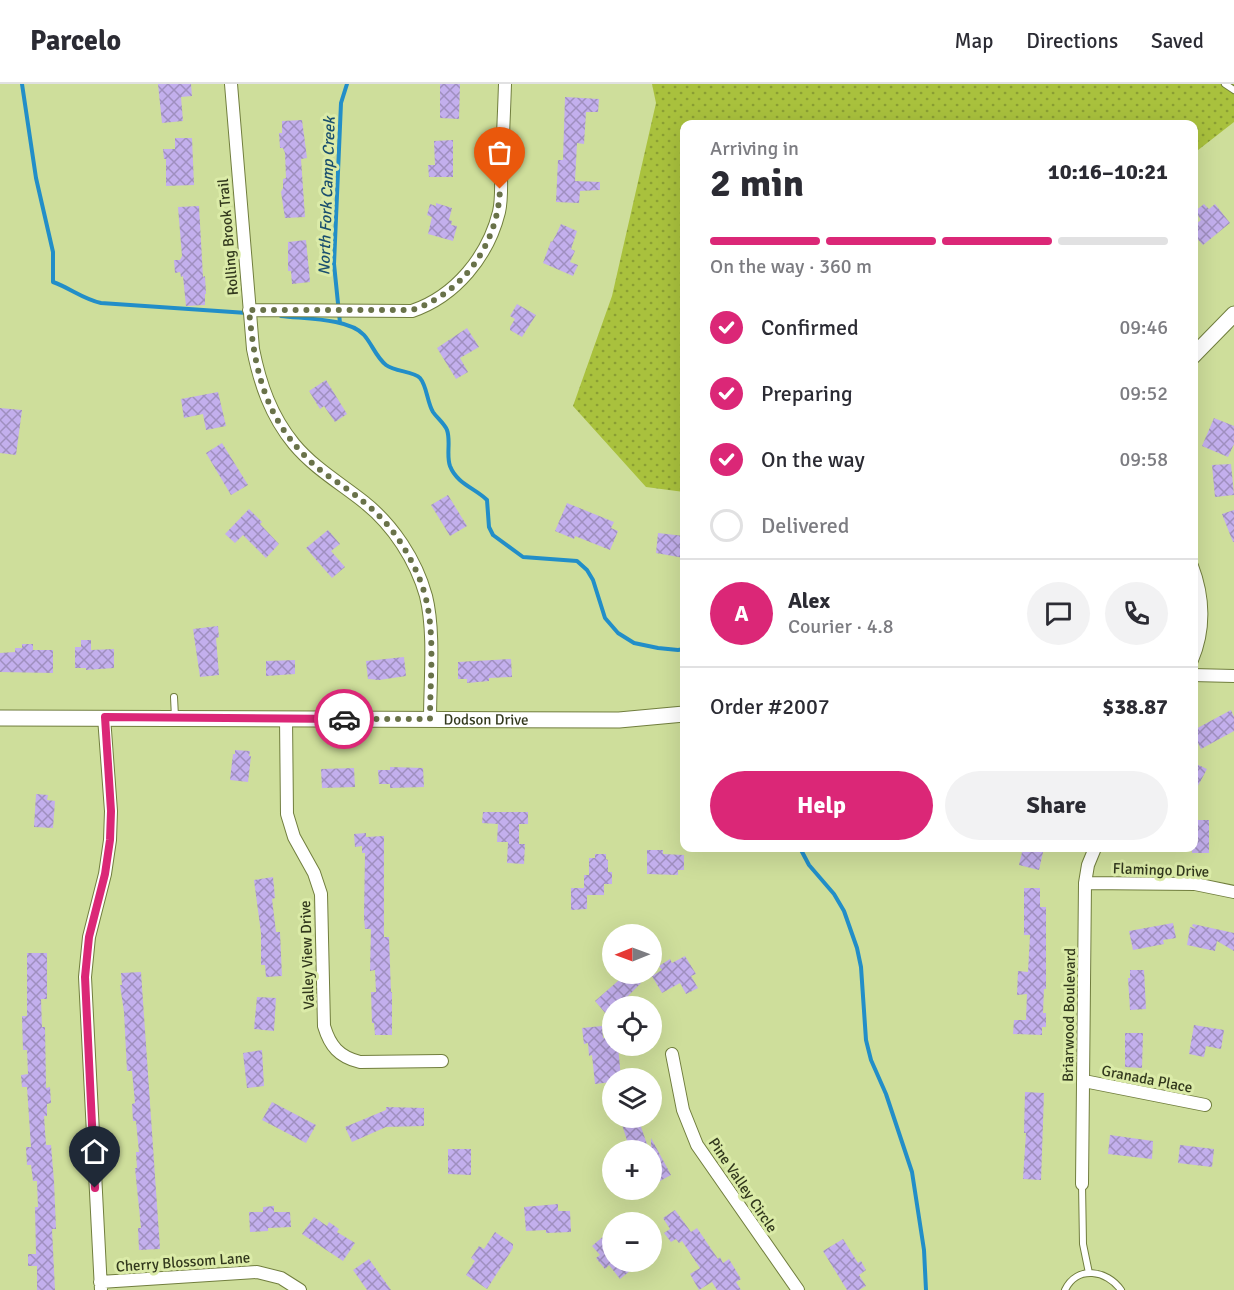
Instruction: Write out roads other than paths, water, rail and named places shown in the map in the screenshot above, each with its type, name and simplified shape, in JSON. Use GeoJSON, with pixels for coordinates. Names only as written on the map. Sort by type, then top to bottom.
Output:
{"type":"FeatureCollection","features":[{"type":"Feature","properties":{"kind":"street","name":"Rolling Brook Trail"},"geometry":{"type":"LineString","coordinates":[[231,84],[249,310],[258,375],[267,399],[294,444],[312,463],[366,503],[383,519],[404,547],[420,579],[426,598],[430,639],[430,719]]}},
{"type":"Feature","properties":{"kind":"street"},"geometry":{"type":"LineString","coordinates":[[249,310],[412,310],[427,306],[445,294],[473,267],[490,240],[500,210],[505,84]]}},
{"type":"Feature","properties":{"kind":"street"},"geometry":{"type":"LineString","coordinates":[[1198,351],[1234,314]]}},
{"type":"Feature","properties":{"kind":"street"},"geometry":{"type":"LineString","coordinates":[[1198,581],[1202,606],[1201,630],[1198,640]]}},
{"type":"Feature","properties":{"kind":"street"},"geometry":{"type":"LineString","coordinates":[[1198,675],[1234,676]]}},
{"type":"Feature","properties":{"kind":"street","name":"Dodson Drive"},"geometry":{"type":"LineString","coordinates":[[0,718],[619,720],[680,714]]}},
{"type":"Feature","properties":{"kind":"street"},"geometry":{"type":"LineString","coordinates":[[100,1286],[85,977],[89,937],[105,874],[110,840],[111,811],[105,717]]}},
{"type":"Feature","properties":{"kind":"street","name":"Valley View Drive"},"geometry":{"type":"LineString","coordinates":[[286,718],[287,814],[294,837],[314,873],[321,894],[324,1026],[328,1040],[336,1051],[348,1059],[360,1062],[442,1061]]}},
{"type":"Feature","properties":{"kind":"street","name":"Briarwood Boulevard"},"geometry":{"type":"LineString","coordinates":[[1082,1184],[1085,883],[1093,852]]}},
{"type":"Feature","properties":{"kind":"street","name":"Flamingo Drive"},"geometry":{"type":"LineString","coordinates":[[1085,883],[1195,884],[1234,892]]}},
{"type":"Feature","properties":{"kind":"street","name":"Pine Valley Circle"},"geometry":{"type":"LineString","coordinates":[[672,1054],[683,1110],[697,1145],[798,1290]]}},
{"type":"Feature","properties":{"kind":"street","name":"Granada Place"},"geometry":{"type":"LineString","coordinates":[[1084,1082],[1205,1105]]}},
{"type":"Feature","properties":{"kind":"street","name":"Cherry Blossom Lane"},"geometry":{"type":"LineString","coordinates":[[100,1286],[257,1272],[281,1278],[300,1290]]}},
{"type":"Feature","properties":{"kind":"lane"},"geometry":{"type":"LineString","coordinates":[[1225,84],[1234,90]]}},
{"type":"Feature","properties":{"kind":"lane"},"geometry":{"type":"LineString","coordinates":[[174,697],[175,718]]}},
{"type":"Feature","properties":{"kind":"lane"},"geometry":{"type":"LineString","coordinates":[[1082,1184],[1083,1244],[1089,1273]]}},
{"type":"Feature","properties":{"kind":"lane"},"geometry":{"type":"LineString","coordinates":[[1065,1290],[1068,1283],[1089,1273],[1107,1276],[1121,1290]]}},
{"type":"Feature","properties":{"kind":"waterway"},"geometry":{"type":"LineString","coordinates":[[22,84],[36,178],[53,252],[53,282],[101,303],[247,313]]}},
{"type":"Feature","properties":{"kind":"waterway","name":"North Fork Camp Creek"},"geometry":{"type":"LineString","coordinates":[[340,323],[334,264],[341,103],[347,84]]}},
{"type":"Feature","properties":{"kind":"waterway","name":"North Fork Camp Creek"},"geometry":{"type":"LineString","coordinates":[[281,316],[326,320],[357,329],[386,365],[420,378],[433,412],[447,430],[450,466],[462,482],[487,500],[489,527],[493,535],[523,557],[577,561],[587,570],[593,580],[605,618],[618,633],[634,643],[680,650]]}},
{"type":"Feature","properties":{"kind":"waterway","name":"North Fork Camp Creek"},"geometry":{"type":"LineString","coordinates":[[802,852],[809,865],[834,894],[844,911],[857,948],[861,967],[866,1040],[871,1060],[886,1094],[912,1172],[924,1250],[926,1290]]}}]}
